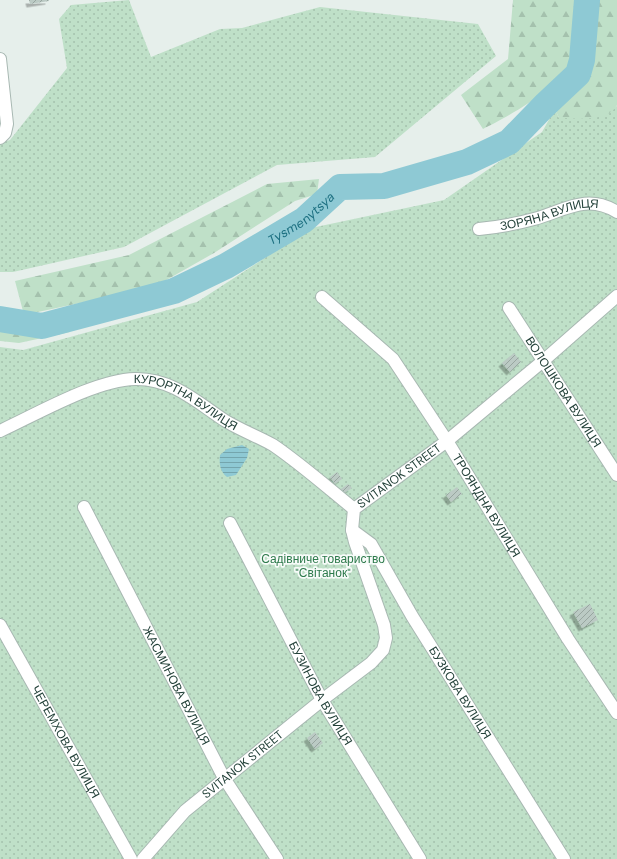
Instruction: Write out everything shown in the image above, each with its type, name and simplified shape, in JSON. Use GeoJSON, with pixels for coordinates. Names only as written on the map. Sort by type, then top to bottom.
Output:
{"type":"FeatureCollection","features":[{"type":"Feature","properties":{"kind":"street"},"geometry":{"type":"LineString","coordinates":[[0,59],[7,124],[5,133],[0,138]]}},
{"type":"Feature","properties":{"kind":"street","name":"ЗОРЯНА ВУЛИЦЯ"},"geometry":{"type":"LineString","coordinates":[[479,229],[506,226],[536,219],[567,207],[588,203],[595,203],[617,212]]}},
{"type":"Feature","properties":{"kind":"street","name":"SVITANOK STREET"},"geometry":{"type":"LineString","coordinates":[[143,859],[185,811],[322,700],[371,663],[383,650],[386,638],[384,625],[354,542],[352,530],[354,509],[447,441],[544,361],[617,296]]}},
{"type":"Feature","properties":{"kind":"street","name":"ТРОЯНДНА ВУЛИЦЯ"},"geometry":{"type":"LineString","coordinates":[[322,297],[393,359],[447,441],[568,639],[617,713]]}},
{"type":"Feature","properties":{"kind":"street","name":"ВОЛОШКОВА ВУЛИЦЯ"},"geometry":{"type":"LineString","coordinates":[[509,308],[617,475]]}},
{"type":"Feature","properties":{"kind":"street","name":"КУРОРТНА ВУЛИЦЯ"},"geometry":{"type":"LineString","coordinates":[[0,431],[59,403],[111,382],[135,379],[158,381],[192,397],[224,420],[273,445],[354,509]]}},
{"type":"Feature","properties":{"kind":"street","name":"ЖАСМИНОВА ВУЛИЦЯ"},"geometry":{"type":"LineString","coordinates":[[84,507],[224,778],[277,859]]}},
{"type":"Feature","properties":{"kind":"street","name":"БУЗИНОВА ВУЛИЦЯ"},"geometry":{"type":"LineString","coordinates":[[230,523],[322,700],[420,859]]}},
{"type":"Feature","properties":{"kind":"street","name":"БУЗКОВА ВУЛИЦЯ"},"geometry":{"type":"LineString","coordinates":[[352,530],[371,544],[412,616],[564,859]]}},
{"type":"Feature","properties":{"kind":"street","name":"ЧЕРЕМХОВА ВУЛИЦЯ"},"geometry":{"type":"LineString","coordinates":[[0,625],[27,669],[131,859]]}},
{"type":"Feature","properties":{"kind":"green space"},"geometry":{"type":"Polygon","coordinates":[[[129,0],[151,57],[220,29],[242,28],[320,7],[478,24],[496,56],[375,157],[277,165],[124,247],[13,272],[0,272],[0,143],[10,140],[67,68],[59,19],[71,5],[129,0]]]}},
{"type":"Feature","properties":{"kind":"green space"},"geometry":{"type":"Polygon","coordinates":[[[513,0],[582,0],[576,55],[571,66],[550,88],[522,108],[483,129],[461,95],[508,59],[513,0]]]}},
{"type":"Feature","properties":{"kind":"green space"},"geometry":{"type":"Polygon","coordinates":[[[597,0],[617,0],[617,105],[606,115],[599,117],[583,119],[559,118],[555,109],[585,81],[590,71],[597,0]]]}},
{"type":"Feature","properties":{"kind":"green space","name":"Садівниче товариство \"Світанок\""},"geometry":{"type":"Polygon","coordinates":[[[617,105],[617,859],[0,859],[0,347],[23,350],[197,302],[311,228],[444,200],[542,132],[555,109],[559,118],[616,107],[617,105]]]}},
{"type":"Feature","properties":{"kind":"green space"},"geometry":{"type":"Polygon","coordinates":[[[319,179],[317,194],[295,201],[214,253],[154,287],[24,315],[15,281],[129,255],[267,184],[319,179]]]}},
{"type":"Feature","properties":{"kind":"green space"},"geometry":{"type":"Polygon","coordinates":[[[0,323],[70,332],[19,343],[0,341],[0,323]]]}},
{"type":"Feature","properties":{"kind":"water"},"geometry":{"type":"Polygon","coordinates":[[[242,445],[249,449],[247,458],[236,475],[227,477],[220,467],[220,455],[227,449],[242,445]]]}},
{"type":"Feature","properties":{"kind":"building"},"geometry":{"type":"Polygon","coordinates":[[[29,0],[49,0],[49,1],[30,4],[29,0]]]}},
{"type":"Feature","properties":{"kind":"building"},"geometry":{"type":"Polygon","coordinates":[[[514,353],[521,362],[510,372],[502,363],[514,353]]]}},
{"type":"Feature","properties":{"kind":"building"},"geometry":{"type":"Polygon","coordinates":[[[337,472],[342,479],[335,484],[330,477],[337,472]]]}},
{"type":"Feature","properties":{"kind":"building"},"geometry":{"type":"Polygon","coordinates":[[[348,484],[352,488],[344,493],[341,489],[348,484]]]}},
{"type":"Feature","properties":{"kind":"building"},"geometry":{"type":"Polygon","coordinates":[[[457,487],[462,494],[451,502],[446,495],[457,487]]]}},
{"type":"Feature","properties":{"kind":"building"},"geometry":{"type":"Polygon","coordinates":[[[590,604],[598,620],[582,628],[573,612],[590,604]]]}},
{"type":"Feature","properties":{"kind":"building"},"geometry":{"type":"Polygon","coordinates":[[[315,732],[323,743],[315,749],[307,738],[315,732]]]}},
{"type":"Feature","properties":{"kind":"waterway","name":"Tysmenytsya"},"geometry":{"type":"LineString","coordinates":[[0,319],[42,326],[174,291],[226,266],[304,220],[340,187],[384,186],[467,162],[509,142],[578,74],[582,60],[587,0]]}}]}
